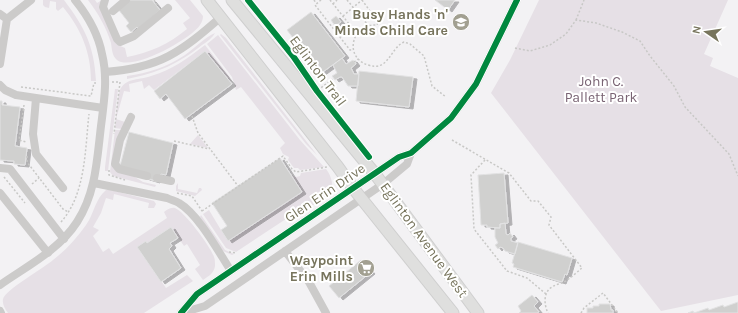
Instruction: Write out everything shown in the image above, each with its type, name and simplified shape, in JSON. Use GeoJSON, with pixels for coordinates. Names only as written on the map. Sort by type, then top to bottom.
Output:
{"type":"FeatureCollection","features":[{"type":"Feature","properties":{"kind":"main road","name":"Eglinton Avenue West"},"geometry":{"type":"LineString","coordinates":[[207,0],[353,188],[453,313]]}},
{"type":"Feature","properties":{"kind":"main road","name":"Eglinton Avenue West"},"geometry":{"type":"LineString","coordinates":[[232,0],[383,184],[478,313]]}},
{"type":"Feature","properties":{"kind":"street"},"geometry":{"type":"LineString","coordinates":[[0,64],[6,20],[31,0]]}},
{"type":"Feature","properties":{"kind":"street"},"geometry":{"type":"LineString","coordinates":[[0,285],[48,253],[64,239],[78,221],[84,210],[94,183],[105,88],[105,72],[103,54],[94,27],[75,0]]}},
{"type":"Feature","properties":{"kind":"street"},"geometry":{"type":"LineString","coordinates":[[105,0],[103,7],[117,39],[120,42],[134,36],[168,8]]}},
{"type":"Feature","properties":{"kind":"street"},"geometry":{"type":"LineString","coordinates":[[112,11],[126,0]]}},
{"type":"Feature","properties":{"kind":"street","name":"Glen Erin Drive"},"geometry":{"type":"LineString","coordinates":[[181,313],[197,294],[399,157],[411,153],[451,118],[476,84],[517,0]]}},
{"type":"Feature","properties":{"kind":"street"},"geometry":{"type":"LineString","coordinates":[[0,14],[6,20]]}},
{"type":"Feature","properties":{"kind":"street"},"geometry":{"type":"LineString","coordinates":[[105,72],[138,68],[161,60],[183,49],[221,17]]}},
{"type":"Feature","properties":{"kind":"street"},"geometry":{"type":"LineString","coordinates":[[0,85],[9,93],[103,108]]}},
{"type":"Feature","properties":{"kind":"street"},"geometry":{"type":"LineString","coordinates":[[36,98],[33,134],[36,154],[62,188]]}},
{"type":"Feature","properties":{"kind":"street"},"geometry":{"type":"LineString","coordinates":[[131,117],[120,140],[115,164],[119,169],[147,176]]}},
{"type":"Feature","properties":{"kind":"street","name":"Glen Erin Drive"},"geometry":{"type":"LineString","coordinates":[[181,313],[205,306],[362,199],[407,164],[411,153]]}},
{"type":"Feature","properties":{"kind":"street"},"geometry":{"type":"LineString","coordinates":[[0,168],[10,169],[64,239]]}},
{"type":"Feature","properties":{"kind":"street"},"geometry":{"type":"LineString","coordinates":[[157,178],[171,181]]}},
{"type":"Feature","properties":{"kind":"street"},"geometry":{"type":"LineString","coordinates":[[94,183],[167,198],[179,203],[198,220],[231,271]]}},
{"type":"Feature","properties":{"kind":"street"},"geometry":{"type":"LineString","coordinates":[[0,193],[48,253]]}},
{"type":"Feature","properties":{"kind":"street"},"geometry":{"type":"LineString","coordinates":[[285,251],[309,282],[326,313]]}},
{"type":"Feature","properties":{"kind":"path"},"geometry":{"type":"LineString","coordinates":[[314,0],[316,3],[315,5],[350,50],[354,50]]}},
{"type":"Feature","properties":{"kind":"path"},"geometry":{"type":"LineString","coordinates":[[316,3],[321,0]]}},
{"type":"Feature","properties":{"kind":"path"},"geometry":{"type":"LineString","coordinates":[[330,0],[357,34]]}},
{"type":"Feature","properties":{"kind":"path"},"geometry":{"type":"LineString","coordinates":[[333,4],[337,0]]}},
{"type":"Feature","properties":{"kind":"path"},"geometry":{"type":"LineString","coordinates":[[347,0],[368,25]]}},
{"type":"Feature","properties":{"kind":"path"},"geometry":{"type":"LineString","coordinates":[[343,16],[362,0],[378,22],[377,25],[368,25],[364,27],[357,34],[353,42],[354,50],[358,59],[367,65],[382,65],[390,59],[399,44],[404,42],[410,44],[424,56],[432,86],[446,97]]}},
{"type":"Feature","properties":{"kind":"path"},"geometry":{"type":"LineString","coordinates":[[515,48],[530,51],[550,45],[566,34],[576,20],[584,0]]}},
{"type":"Feature","properties":{"kind":"path"},"geometry":{"type":"LineString","coordinates":[[576,20],[596,23],[622,32],[640,41],[674,86],[685,107],[729,154],[738,176]]}},
{"type":"Feature","properties":{"kind":"path"},"geometry":{"type":"LineString","coordinates":[[354,62],[358,59]]}},
{"type":"Feature","properties":{"kind":"path"},"geometry":{"type":"LineString","coordinates":[[317,91],[334,78]]}},
{"type":"Feature","properties":{"kind":"path"},"geometry":{"type":"LineString","coordinates":[[192,116],[198,134],[238,186]]}},
{"type":"Feature","properties":{"kind":"path"},"geometry":{"type":"LineString","coordinates":[[452,140],[509,173],[530,201],[538,201],[551,217],[549,225],[582,268],[564,282],[552,286],[546,294],[545,304],[548,313]]}},
{"type":"Feature","properties":{"kind":"path"},"geometry":{"type":"LineString","coordinates":[[174,141],[210,150]]}},
{"type":"Feature","properties":{"kind":"path"},"geometry":{"type":"LineString","coordinates":[[202,214],[202,210],[283,156],[292,169],[296,172],[327,168]]}},
{"type":"Feature","properties":{"kind":"path"},"geometry":{"type":"LineString","coordinates":[[485,160],[471,175],[474,229],[507,271],[527,278],[546,294]]}},
{"type":"Feature","properties":{"kind":"path"},"geometry":{"type":"LineString","coordinates":[[32,184],[39,178]]}},
{"type":"Feature","properties":{"kind":"path"},"geometry":{"type":"LineString","coordinates":[[227,251],[236,254]]}},
{"type":"Feature","properties":{"kind":"path"},"geometry":{"type":"LineString","coordinates":[[582,313],[584,308],[602,293],[618,313]]}},
{"type":"Feature","properties":{"kind":"green space"},"geometry":{"type":"Polygon","coordinates":[[[43,0],[64,0],[78,19],[91,47],[96,81],[91,81],[91,70],[87,51],[80,32],[75,24],[63,7],[58,11],[56,9],[56,2],[50,1],[49,8],[45,7],[43,5],[43,0]]]}},
{"type":"Feature","properties":{"kind":"green space"},"geometry":{"type":"Polygon","coordinates":[[[88,0],[95,0],[97,3],[102,0],[118,45],[125,48],[127,57],[158,47],[187,29],[183,23],[190,18],[175,0],[190,0],[203,18],[200,25],[194,31],[174,45],[147,58],[135,62],[125,63],[117,60],[114,56],[109,37],[104,26],[88,0]]]}},
{"type":"Feature","properties":{"kind":"green space","name":"John C. Pallett Park"},"geometry":{"type":"Polygon","coordinates":[[[539,0],[728,0],[704,54],[713,58],[710,66],[738,78],[738,295],[661,311],[491,93],[510,60],[539,0]]]}},
{"type":"Feature","properties":{"kind":"green space"},"geometry":{"type":"Polygon","coordinates":[[[215,33],[206,42],[176,63],[158,71],[127,79],[127,76],[150,71],[171,63],[185,55],[203,40],[215,33]]]}},
{"type":"Feature","properties":{"kind":"green space"},"geometry":{"type":"Polygon","coordinates":[[[221,34],[226,38],[317,155],[306,144],[220,35],[221,34]]]}},
{"type":"Feature","properties":{"kind":"green space"},"geometry":{"type":"Polygon","coordinates":[[[218,35],[300,140],[324,167],[300,170],[298,168],[294,168],[288,160],[289,157],[283,154],[280,148],[285,143],[241,87],[236,90],[232,77],[207,44],[218,35]]]}},
{"type":"Feature","properties":{"kind":"green space"},"geometry":{"type":"Polygon","coordinates":[[[205,45],[229,76],[232,84],[205,51],[154,90],[149,85],[144,89],[142,81],[129,84],[130,92],[124,91],[116,119],[125,122],[122,129],[115,128],[117,107],[120,91],[127,82],[147,77],[173,67],[205,45]]]}},
{"type":"Feature","properties":{"kind":"green space"},"geometry":{"type":"Polygon","coordinates":[[[115,89],[118,89],[108,171],[105,171],[105,167],[115,89]]]}},
{"type":"Feature","properties":{"kind":"green space"},"geometry":{"type":"Polygon","coordinates":[[[115,130],[122,130],[112,163],[143,182],[156,185],[155,187],[113,176],[110,172],[115,130]]]}},
{"type":"Feature","properties":{"kind":"green space"},"geometry":{"type":"Polygon","coordinates":[[[198,135],[208,148],[190,144],[198,135]]]}},
{"type":"Feature","properties":{"kind":"green space"},"geometry":{"type":"Polygon","coordinates":[[[326,169],[332,182],[329,194],[308,208],[292,215],[236,252],[226,248],[203,214],[209,210],[221,230],[302,192],[291,175],[296,177],[300,176],[301,173],[326,169]]]}},
{"type":"Feature","properties":{"kind":"green space"},"geometry":{"type":"Polygon","coordinates":[[[178,183],[178,189],[197,193],[199,188],[202,190],[195,196],[176,191],[176,186],[178,183]]]}},
{"type":"Feature","properties":{"kind":"green space"},"geometry":{"type":"Polygon","coordinates":[[[106,190],[154,201],[156,204],[154,208],[148,208],[149,203],[114,194],[113,200],[106,198],[101,213],[93,227],[99,230],[93,236],[103,252],[109,248],[113,254],[167,218],[164,212],[170,208],[175,208],[191,222],[212,252],[215,264],[209,276],[203,280],[195,269],[200,265],[187,244],[184,246],[171,227],[147,243],[146,241],[138,247],[166,288],[187,275],[193,281],[144,313],[8,313],[3,303],[5,295],[48,264],[71,244],[86,225],[99,198],[106,190]]]}},
{"type":"Feature","properties":{"kind":"green space"},"geometry":{"type":"Polygon","coordinates":[[[201,215],[225,250],[234,254],[232,255],[223,251],[200,217],[201,215]]]}},
{"type":"Feature","properties":{"kind":"building"},"geometry":{"type":"Polygon","coordinates":[[[130,0],[152,0],[160,10],[138,29],[137,27],[131,32],[126,26],[129,23],[118,9],[130,0]]]}},
{"type":"Feature","properties":{"kind":"building"},"geometry":{"type":"Polygon","coordinates":[[[435,0],[455,0],[448,10],[435,0]]]}},
{"type":"Feature","properties":{"kind":"building"},"geometry":{"type":"Polygon","coordinates":[[[311,12],[345,56],[320,74],[287,30],[311,12]]]}},
{"type":"Feature","properties":{"kind":"building"},"geometry":{"type":"Polygon","coordinates":[[[336,16],[341,22],[335,26],[331,20],[336,16]]]}},
{"type":"Feature","properties":{"kind":"building"},"geometry":{"type":"Polygon","coordinates":[[[205,51],[232,84],[185,119],[166,94],[160,99],[154,91],[205,51]]]}},
{"type":"Feature","properties":{"kind":"building"},"geometry":{"type":"Polygon","coordinates":[[[342,58],[346,64],[353,60],[356,64],[351,68],[354,74],[359,74],[358,86],[348,86],[342,77],[335,80],[332,76],[337,73],[333,65],[342,58]]]}},
{"type":"Feature","properties":{"kind":"building"},"geometry":{"type":"Polygon","coordinates":[[[359,71],[413,77],[409,107],[356,101],[359,71]]]}},
{"type":"Feature","properties":{"kind":"building"},"geometry":{"type":"Polygon","coordinates":[[[0,101],[2,101],[2,105],[20,107],[15,146],[27,148],[25,165],[14,164],[14,161],[0,160],[0,101]]]}},
{"type":"Feature","properties":{"kind":"building"},"geometry":{"type":"Polygon","coordinates":[[[129,132],[173,143],[166,175],[161,174],[156,181],[120,166],[129,132]]]}},
{"type":"Feature","properties":{"kind":"building"},"geometry":{"type":"Polygon","coordinates":[[[280,158],[302,192],[228,241],[221,230],[227,226],[212,203],[280,158]]]}},
{"type":"Feature","properties":{"kind":"building"},"geometry":{"type":"Polygon","coordinates":[[[504,173],[508,223],[500,224],[500,228],[481,225],[478,175],[504,173]]]}},
{"type":"Feature","properties":{"kind":"building"},"geometry":{"type":"Polygon","coordinates":[[[505,223],[506,234],[508,235],[510,233],[513,237],[511,238],[511,241],[518,243],[515,254],[505,251],[500,247],[498,249],[495,245],[498,243],[495,237],[495,228],[500,228],[500,224],[505,223]]]}},
{"type":"Feature","properties":{"kind":"building"},"geometry":{"type":"Polygon","coordinates":[[[171,227],[178,238],[170,243],[172,246],[169,249],[181,268],[161,282],[137,247],[146,241],[147,243],[171,227]]]}},
{"type":"Feature","properties":{"kind":"building"},"geometry":{"type":"Polygon","coordinates":[[[518,242],[572,258],[567,275],[565,274],[562,282],[513,267],[514,264],[512,263],[518,242]]]}},
{"type":"Feature","properties":{"kind":"building"},"geometry":{"type":"Polygon","coordinates":[[[361,260],[371,272],[339,298],[329,286],[361,260]]]}},
{"type":"Feature","properties":{"kind":"building"},"geometry":{"type":"Polygon","coordinates":[[[532,295],[538,302],[534,306],[539,312],[519,313],[521,311],[518,306],[532,295]]]}},
{"type":"Feature","properties":{"kind":"building"},"geometry":{"type":"Polygon","coordinates":[[[738,302],[738,313],[694,313],[723,305],[724,307],[738,302]]]}},
{"type":"Feature","properties":{"kind":"building"},"geometry":{"type":"Polygon","coordinates":[[[599,304],[610,304],[613,313],[587,313],[587,308],[599,306],[599,304]]]}},
{"type":"Feature","properties":{"kind":"cycle path","name":"Eglinton Trail"},"geometry":{"type":"LineString","coordinates":[[248,0],[293,56],[317,91],[369,157]]}},
{"type":"Feature","properties":{"kind":"cycle path"},"geometry":{"type":"LineString","coordinates":[[181,313],[197,294],[399,157],[411,153],[451,118],[476,84],[517,0]]}},
{"type":"Feature","properties":{"kind":"place","name":"Busy Hands 'n' Minds Child Care"},"geometry":{"type":"Point","coordinates":[461,22]}},
{"type":"Feature","properties":{"kind":"place","name":"Waypoint Erin Mills"},"geometry":{"type":"Point","coordinates":[366,268]}}]}
